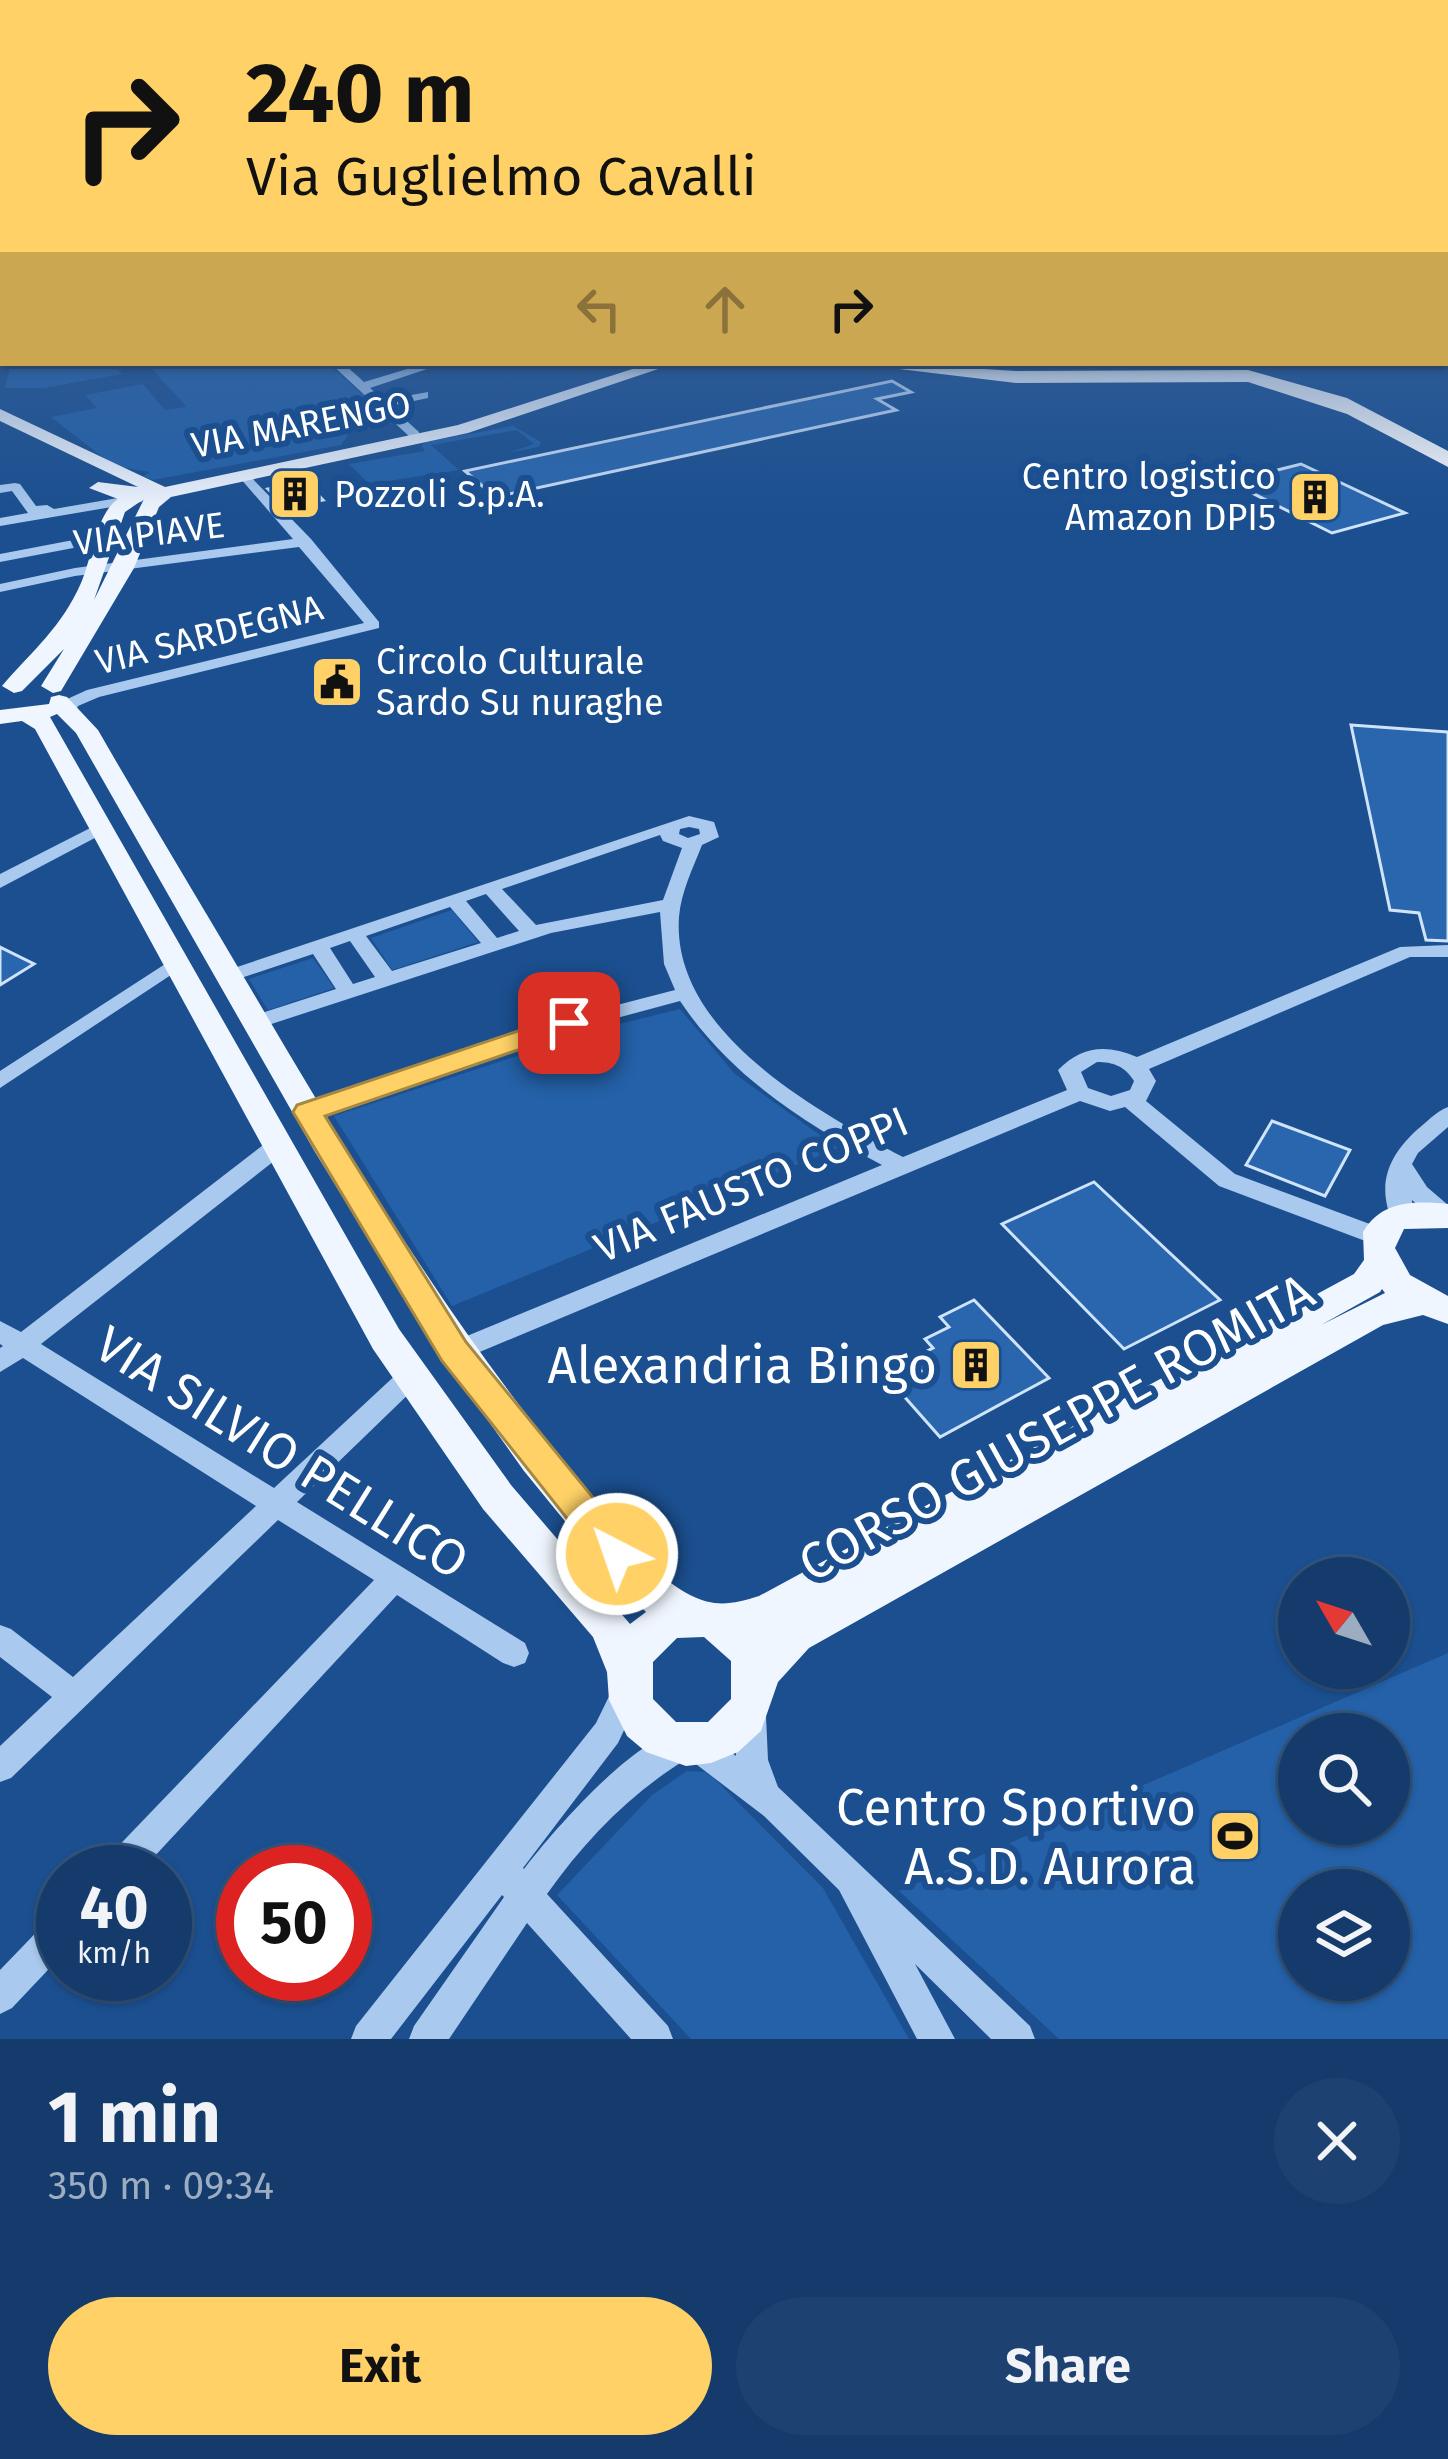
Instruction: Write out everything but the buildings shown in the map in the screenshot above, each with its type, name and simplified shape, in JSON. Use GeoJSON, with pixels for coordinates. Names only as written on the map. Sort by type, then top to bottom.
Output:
{"type":"FeatureCollection","features":[{"type":"Feature","properties":{"kind":"highway"},"geometry":{"type":"LineString","coordinates":[[923,366],[1016,377],[1150,374],[1264,379],[1363,413]]}},
{"type":"Feature","properties":{"kind":"highway"},"geometry":{"type":"LineString","coordinates":[[1150,374],[1197,366]]}},
{"type":"Feature","properties":{"kind":"highway"},"geometry":{"type":"LineString","coordinates":[[1271,366],[1448,456]]}},
{"type":"Feature","properties":{"kind":"highway"},"geometry":{"type":"LineString","coordinates":[[1283,366],[1448,456]]}},
{"type":"Feature","properties":{"kind":"highway"},"geometry":{"type":"LineString","coordinates":[[1299,366],[1316,383]]}},
{"type":"Feature","properties":{"kind":"main road","name":"VIA MARENGO"},"geometry":{"type":"LineString","coordinates":[[129,499],[415,435],[645,366]]}},
{"type":"Feature","properties":{"kind":"main road"},"geometry":{"type":"LineString","coordinates":[[0,433],[129,499],[473,426],[659,366]]}},
{"type":"Feature","properties":{"kind":"main road"},"geometry":{"type":"LineString","coordinates":[[0,414],[129,499]]}},
{"type":"Feature","properties":{"kind":"main road"},"geometry":{"type":"LineString","coordinates":[[31,710],[124,568],[129,499]]}},
{"type":"Feature","properties":{"kind":"main road"},"geometry":{"type":"LineString","coordinates":[[117,820],[176,963],[275,1148],[410,1378],[497,1497],[609,1625],[626,1681],[648,1728],[687,1742],[724,1734],[755,1690],[747,1646],[711,1623],[666,1605],[543,1469],[454,1352],[221,964],[117,820],[44,724],[7,688],[33,671],[75,617],[129,499]]}},
{"type":"Feature","properties":{"kind":"main road"},"geometry":{"type":"LineString","coordinates":[[176,963],[221,964]]}},
{"type":"Feature","properties":{"kind":"main road"},"geometry":{"type":"LineString","coordinates":[[275,1148],[311,1119]]}},
{"type":"Feature","properties":{"kind":"main road"},"geometry":{"type":"LineString","coordinates":[[1434,1306],[1395,1285],[1386,1239],[1446,1215]]}},
{"type":"Feature","properties":{"kind":"main road","name":"CORSO GIUSEPPE ROMITA"},"geometry":{"type":"LineString","coordinates":[[711,1623],[772,1610],[1366,1283],[1386,1239]]}},
{"type":"Feature","properties":{"kind":"main road","name":"CORSO GIUSEPPE ROMITA"},"geometry":{"type":"LineString","coordinates":[[755,1690],[794,1634],[1370,1315],[1397,1303],[1434,1306]]}},
{"type":"Feature","properties":{"kind":"main road"},"geometry":{"type":"LineString","coordinates":[[410,1378],[454,1352]]}},
{"type":"Feature","properties":{"kind":"main road"},"geometry":{"type":"LineString","coordinates":[[626,1681],[638,1646],[657,1629],[711,1623]]}},
{"type":"Feature","properties":{"kind":"street"},"geometry":{"type":"LineString","coordinates":[[340,366],[415,435]]}},
{"type":"Feature","properties":{"kind":"street"},"geometry":{"type":"LineString","coordinates":[[364,386],[429,366]]}},
{"type":"Feature","properties":{"kind":"street"},"geometry":{"type":"LineString","coordinates":[[383,404],[424,395]]}},
{"type":"Feature","properties":{"kind":"street","name":"VIA PIAVE"},"geometry":{"type":"LineString","coordinates":[[245,475],[374,625]]}},
{"type":"Feature","properties":{"kind":"street"},"geometry":{"type":"LineString","coordinates":[[0,489],[15,487],[32,510],[129,499]]}},
{"type":"Feature","properties":{"kind":"street"},"geometry":{"type":"LineString","coordinates":[[30,518],[83,506],[105,508],[129,499]]}},
{"type":"Feature","properties":{"kind":"street"},"geometry":{"type":"LineString","coordinates":[[0,558],[65,545],[129,499]]}},
{"type":"Feature","properties":{"kind":"street"},"geometry":{"type":"LineString","coordinates":[[0,521],[48,509]]}},
{"type":"Feature","properties":{"kind":"street"},"geometry":{"type":"LineString","coordinates":[[0,521],[41,518],[56,545],[65,545]]}},
{"type":"Feature","properties":{"kind":"street","name":"VIA PIAVE"},"geometry":{"type":"LineString","coordinates":[[0,588],[306,542]]}},
{"type":"Feature","properties":{"kind":"street","name":"VIA SARDEGNA"},"geometry":{"type":"LineString","coordinates":[[31,710],[374,625]]}},
{"type":"Feature","properties":{"kind":"street"},"geometry":{"type":"LineString","coordinates":[[0,881],[117,820]]}},
{"type":"Feature","properties":{"kind":"street"},"geometry":{"type":"LineString","coordinates":[[221,964],[318,946],[634,840],[680,836],[671,904],[671,953],[687,993],[760,1078],[823,1123],[900,1165]]}},
{"type":"Feature","properties":{"kind":"street"},"geometry":{"type":"LineString","coordinates":[[491,888],[532,933]]}},
{"type":"Feature","properties":{"kind":"street"},"geometry":{"type":"LineString","coordinates":[[455,900],[493,945]]}},
{"type":"Feature","properties":{"kind":"street"},"geometry":{"type":"LineString","coordinates":[[256,1022],[532,933],[671,904]]}},
{"type":"Feature","properties":{"kind":"street"},"geometry":{"type":"LineString","coordinates":[[355,934],[388,979]]}},
{"type":"Feature","properties":{"kind":"street"},"geometry":{"type":"LineString","coordinates":[[318,946],[348,992]]}},
{"type":"Feature","properties":{"kind":"street"},"geometry":{"type":"LineString","coordinates":[[1136,1066],[1423,949],[1448,951]]}},
{"type":"Feature","properties":{"kind":"street"},"geometry":{"type":"LineString","coordinates":[[0,1081],[176,963]]}},
{"type":"Feature","properties":{"kind":"street"},"geometry":{"type":"LineString","coordinates":[[311,1119],[543,1030],[687,993]]}},
{"type":"Feature","properties":{"kind":"street"},"geometry":{"type":"LineString","coordinates":[[1079,1093],[1069,1078],[1082,1058],[1104,1054],[1136,1066],[1145,1081],[1131,1100],[1226,1180],[1386,1239],[1400,1160],[1411,1143],[1448,1115]]}},
{"type":"Feature","properties":{"kind":"street","name":"VIA FAUSTO COPPI"},"geometry":{"type":"LineString","coordinates":[[454,1352],[1079,1093],[1110,1104],[1131,1100]]}},
{"type":"Feature","properties":{"kind":"street"},"geometry":{"type":"LineString","coordinates":[[7,1346],[275,1148]]}},
{"type":"Feature","properties":{"kind":"street"},"geometry":{"type":"LineString","coordinates":[[1400,1160],[1410,1183],[1446,1215]]}},
{"type":"Feature","properties":{"kind":"street","name":"VIA SILVIO PELLICO"},"geometry":{"type":"LineString","coordinates":[[7,1346],[514,1653]]}},
{"type":"Feature","properties":{"kind":"street"},"geometry":{"type":"LineString","coordinates":[[0,1767],[410,1378]]}},
{"type":"Feature","properties":{"kind":"street"},"geometry":{"type":"LineString","coordinates":[[143,1845],[393,1580]]}},
{"type":"Feature","properties":{"kind":"street"},"geometry":{"type":"LineString","coordinates":[[0,1639],[74,1696]]}},
{"type":"Feature","properties":{"kind":"street"},"geometry":{"type":"LineString","coordinates":[[369,2039],[608,1733],[626,1681]]}},
{"type":"Feature","properties":{"kind":"street"},"geometry":{"type":"LineString","coordinates":[[755,1690],[754,1768],[775,1805]]}},
{"type":"Feature","properties":{"kind":"street"},"geometry":{"type":"LineString","coordinates":[[427,2039],[526,1896],[599,1809],[687,1742],[775,1805],[1017,2039]]}},
{"type":"Feature","properties":{"kind":"street"},"geometry":{"type":"LineString","coordinates":[[502,1870],[655,2039]]}},
{"type":"Feature","properties":{"kind":"street"},"geometry":{"type":"LineString","coordinates":[[843,1870],[938,2039]]}},
{"type":"Feature","properties":{"kind":"street"},"geometry":{"type":"LineString","coordinates":[[0,1996],[36,1958]]}},
{"type":"Feature","properties":{"kind":"shaded area"},"geometry":{"type":"Polygon","coordinates":[[[10,366],[115,366],[122,374],[44,388],[5,388],[10,366]]]}},
{"type":"Feature","properties":{"kind":"shaded area"},"geometry":{"type":"Polygon","coordinates":[[[149,366],[330,366],[395,423],[350,432],[341,445],[153,480],[143,476],[150,472],[114,466],[51,417],[97,408],[85,395],[143,384],[165,410],[187,407],[149,366]]]}},
{"type":"Feature","properties":{"kind":"shaded area"},"geometry":{"type":"Polygon","coordinates":[[[513,426],[541,442],[538,447],[508,453],[534,444],[517,430],[431,445],[459,470],[369,484],[349,464],[425,451],[421,446],[426,442],[513,426]]]}},
{"type":"Feature","properties":{"kind":"shaded area"},"geometry":{"type":"Polygon","coordinates":[[[452,910],[478,942],[392,970],[371,938],[452,910]]]}},
{"type":"Feature","properties":{"kind":"shaded area"},"geometry":{"type":"Polygon","coordinates":[[[313,958],[334,988],[268,1010],[249,979],[313,958]]]}},
{"type":"Feature","properties":{"kind":"shaded area"},"geometry":{"type":"Polygon","coordinates":[[[680,1009],[735,1074],[838,1148],[452,1306],[334,1116],[599,1029],[680,1009]]]}},
{"type":"Feature","properties":{"kind":"shaded area","name":"Centro Sportivo A.S.D. Aurora"},"geometry":{"type":"Polygon","coordinates":[[[1448,1653],[1448,2039],[1059,2039],[899,1891],[1278,1727],[1278,1845],[1410,1845],[1410,1713],[1310,1713],[1365,1689],[1410,1689],[1410,1669],[1448,1653]]]}},
{"type":"Feature","properties":{"kind":"shaded area"},"geometry":{"type":"Polygon","coordinates":[[[687,1771],[705,1772],[715,1779],[823,1888],[909,2039],[691,2039],[557,1895],[652,1795],[687,1771]]]}},
{"type":"Feature","properties":{"kind":"place","name":"Pozzoli S.p.A."},"geometry":{"type":"Point","coordinates":[295,494]}},
{"type":"Feature","properties":{"kind":"place","name":"Centro logistico Amazon DPI5"},"geometry":{"type":"Point","coordinates":[1315,497]}},
{"type":"Feature","properties":{"kind":"place","name":"Circolo Culturale Sardo Su nuraghe"},"geometry":{"type":"Point","coordinates":[337,682]}},
{"type":"Feature","properties":{"kind":"place","name":"Alexandria Bingo"},"geometry":{"type":"Point","coordinates":[976,1365]}},
{"type":"Feature","properties":{"kind":"place","name":"Centro Sportivo A.S.D. Aurora"},"geometry":{"type":"Point","coordinates":[1235,1836]}},
{"type":"Feature","properties":{"kind":"route"},"geometry":{"type":"LineString","coordinates":[[569,1023],[308,1112],[454,1352],[543,1469],[617,1554]]}}]}
